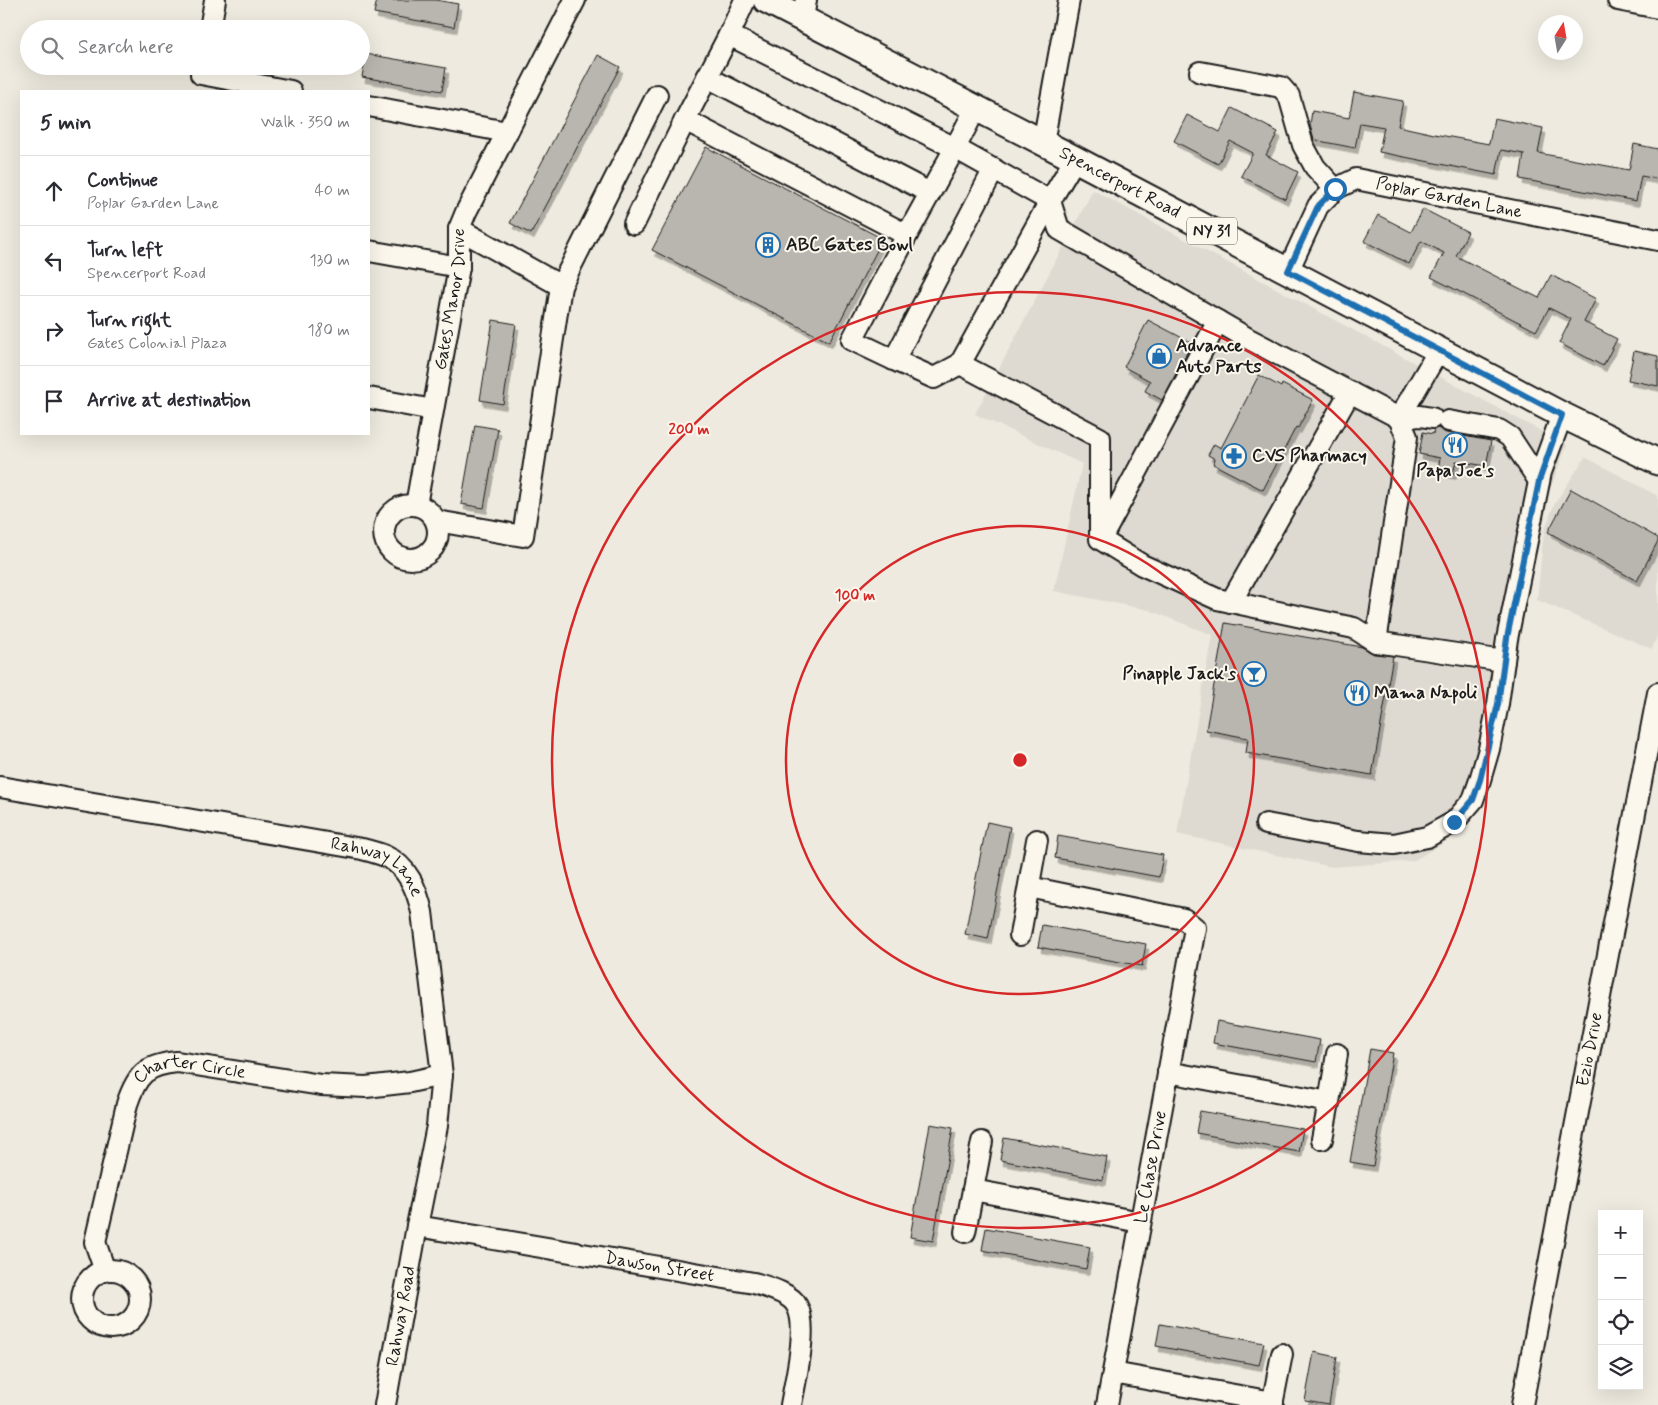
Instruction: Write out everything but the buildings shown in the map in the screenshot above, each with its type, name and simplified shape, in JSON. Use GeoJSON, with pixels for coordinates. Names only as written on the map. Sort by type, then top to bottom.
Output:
{"type":"FeatureCollection","features":[{"type":"Feature","properties":{"kind":"main road","name":"Spencerport Road"},"geometry":{"type":"LineString","coordinates":[[766,0],[804,10],[1043,144],[1075,159],[1562,415],[1658,462]]}},
{"type":"Feature","properties":{"kind":"street"},"geometry":{"type":"LineString","coordinates":[[212,20],[215,0]]}},
{"type":"Feature","properties":{"kind":"street","name":"Gates Manor Drive"},"geometry":{"type":"LineString","coordinates":[[416,505],[459,267],[459,229],[575,0]]}},
{"type":"Feature","properties":{"kind":"street"},"geometry":{"type":"LineString","coordinates":[[634,224],[745,0]]}},
{"type":"Feature","properties":{"kind":"street"},"geometry":{"type":"LineString","coordinates":[[1043,144],[1069,0]]}},
{"type":"Feature","properties":{"kind":"street"},"geometry":{"type":"LineString","coordinates":[[1618,0],[1658,8]]}},
{"type":"Feature","properties":{"kind":"street"},"geometry":{"type":"LineString","coordinates":[[729,35],[954,148],[1050,201],[1059,229],[1218,321],[1399,418],[1420,416],[1498,430],[1510,437],[1539,481]]}},
{"type":"Feature","properties":{"kind":"street"},"geometry":{"type":"LineString","coordinates":[[1200,72],[1282,87],[1289,96],[1303,145],[1316,167],[1335,189]]}},
{"type":"Feature","properties":{"kind":"street"},"geometry":{"type":"LineString","coordinates":[[200,77],[284,90]]}},
{"type":"Feature","properties":{"kind":"street"},"geometry":{"type":"LineString","coordinates":[[707,77],[930,193]]}},
{"type":"Feature","properties":{"kind":"street"},"geometry":{"type":"LineString","coordinates":[[436,521],[522,536],[561,286],[657,95]]}},
{"type":"Feature","properties":{"kind":"street"},"geometry":{"type":"LineString","coordinates":[[370,106],[507,132]]}},
{"type":"Feature","properties":{"kind":"street"},"geometry":{"type":"LineString","coordinates":[[976,108],[852,340],[934,378],[960,364],[1075,159]]}},
{"type":"Feature","properties":{"kind":"street"},"geometry":{"type":"LineString","coordinates":[[685,120],[907,236]]}},
{"type":"Feature","properties":{"kind":"street"},"geometry":{"type":"LineString","coordinates":[[894,360],[994,169]]}},
{"type":"Feature","properties":{"kind":"street","name":"Poplar Garden Lane"},"geometry":{"type":"LineString","coordinates":[[1288,271],[1318,206],[1335,189],[1356,179],[1658,240]]}},
{"type":"Feature","properties":{"kind":"street"},"geometry":{"type":"LineString","coordinates":[[459,229],[561,286]]}},
{"type":"Feature","properties":{"kind":"street"},"geometry":{"type":"LineString","coordinates":[[370,251],[459,267]]}},
{"type":"Feature","properties":{"kind":"street"},"geometry":{"type":"LineString","coordinates":[[1100,540],[1218,321]]}},
{"type":"Feature","properties":{"kind":"street"},"geometry":{"type":"LineString","coordinates":[[1399,418],[1439,350]]}},
{"type":"Feature","properties":{"kind":"street"},"geometry":{"type":"LineString","coordinates":[[960,364],[1100,438],[1100,540]]}},
{"type":"Feature","properties":{"kind":"street"},"geometry":{"type":"LineString","coordinates":[[1231,602],[1350,392]]}},
{"type":"Feature","properties":{"kind":"street"},"geometry":{"type":"LineString","coordinates":[[370,398],[433,410]]}},
{"type":"Feature","properties":{"kind":"street"},"geometry":{"type":"LineString","coordinates":[[1266,824],[1358,841],[1394,844],[1427,837],[1454,822],[1473,800],[1480,780],[1498,704],[1507,638],[1539,481],[1562,415]]}},
{"type":"Feature","properties":{"kind":"street"},"geometry":{"type":"LineString","coordinates":[[1376,642],[1407,437],[1399,418]]}},
{"type":"Feature","properties":{"kind":"street"},"geometry":{"type":"LineString","coordinates":[[416,505],[432,514],[436,521],[439,531],[438,541],[434,549],[427,555],[418,559],[400,558],[387,546],[384,538],[386,521],[391,513],[398,508],[416,505]]}},
{"type":"Feature","properties":{"kind":"street"},"geometry":{"type":"LineString","coordinates":[[1100,540],[1142,565],[1217,599],[1354,628],[1376,642],[1504,662]]}},
{"type":"Feature","properties":{"kind":"street","name":"Ezio Drive"},"geometry":{"type":"LineString","coordinates":[[1522,1405],[1658,693]]}},
{"type":"Feature","properties":{"kind":"street","name":"Rahway Lane"},"geometry":{"type":"LineString","coordinates":[[0,787],[362,849],[386,856],[400,866],[411,880],[418,894],[422,912],[442,1075],[437,1126],[417,1226]]}},
{"type":"Feature","properties":{"kind":"street"},"geometry":{"type":"LineString","coordinates":[[1020,935],[1037,840]]}},
{"type":"Feature","properties":{"kind":"street","name":"Le Chase Drive"},"geometry":{"type":"LineString","coordinates":[[1029,887],[1184,919],[1195,928],[1107,1405]]}},
{"type":"Feature","properties":{"kind":"street"},"geometry":{"type":"LineString","coordinates":[[1322,1139],[1337,1054]]}},
{"type":"Feature","properties":{"kind":"street","name":"Charter Circle"},"geometry":{"type":"LineString","coordinates":[[104,1271],[95,1242],[127,1104],[133,1086],[144,1071],[160,1064],[177,1062],[320,1085],[366,1087],[410,1082],[442,1075]]}},
{"type":"Feature","properties":{"kind":"street"},"geometry":{"type":"LineString","coordinates":[[1168,1072],[1329,1102]]}},
{"type":"Feature","properties":{"kind":"street"},"geometry":{"type":"LineString","coordinates":[[965,1232],[982,1142]]}},
{"type":"Feature","properties":{"kind":"street"},"geometry":{"type":"LineString","coordinates":[[973,1190],[1140,1222]]}},
{"type":"Feature","properties":{"kind":"street","name":"Rahway Road"},"geometry":{"type":"LineString","coordinates":[[385,1405],[417,1226]]}},
{"type":"Feature","properties":{"kind":"street","name":"Dawson Street"},"geometry":{"type":"LineString","coordinates":[[417,1226],[754,1283],[780,1291],[797,1305],[803,1333],[791,1405]]}},
{"type":"Feature","properties":{"kind":"street"},"geometry":{"type":"LineString","coordinates":[[1113,1372],[1273,1403],[1282,1354]]}},
{"type":"Feature","properties":{"kind":"shaded area"},"geometry":{"type":"Polygon","coordinates":[[[1093,190],[1567,445],[1547,497],[1494,774],[1481,810],[1452,838],[1413,861],[1332,867],[1177,834],[1212,635],[1149,610],[1054,591],[1082,464],[975,414],[1093,190]]]}},
{"type":"Feature","properties":{"kind":"shaded area"},"geometry":{"type":"Polygon","coordinates":[[[1585,457],[1658,496],[1658,634],[1652,649],[1537,600],[1544,531],[1554,505],[1585,457]]]}},
{"type":"Feature","properties":{"kind":"place","name":"ABC Gates Bowl"},"geometry":{"type":"Point","coordinates":[768,245]}},
{"type":"Feature","properties":{"kind":"place","name":"Advance Auto Parts"},"geometry":{"type":"Point","coordinates":[1159,356]}},
{"type":"Feature","properties":{"kind":"place","name":"Papa Joe's"},"geometry":{"type":"Point","coordinates":[1455,445]}},
{"type":"Feature","properties":{"kind":"place","name":"CVS Pharmacy"},"geometry":{"type":"Point","coordinates":[1234,456]}},
{"type":"Feature","properties":{"kind":"place","name":"Pinapple Jack's"},"geometry":{"type":"Point","coordinates":[1254,674]}},
{"type":"Feature","properties":{"kind":"place","name":"Mama Napoli"},"geometry":{"type":"Point","coordinates":[1357,693]}},
{"type":"Feature","properties":{"kind":"route"},"geometry":{"type":"LineString","coordinates":[[1335,189],[1318,206],[1288,271],[1562,415],[1539,481],[1507,638],[1498,704],[1489,748],[1473,800],[1454,822]]}}]}
